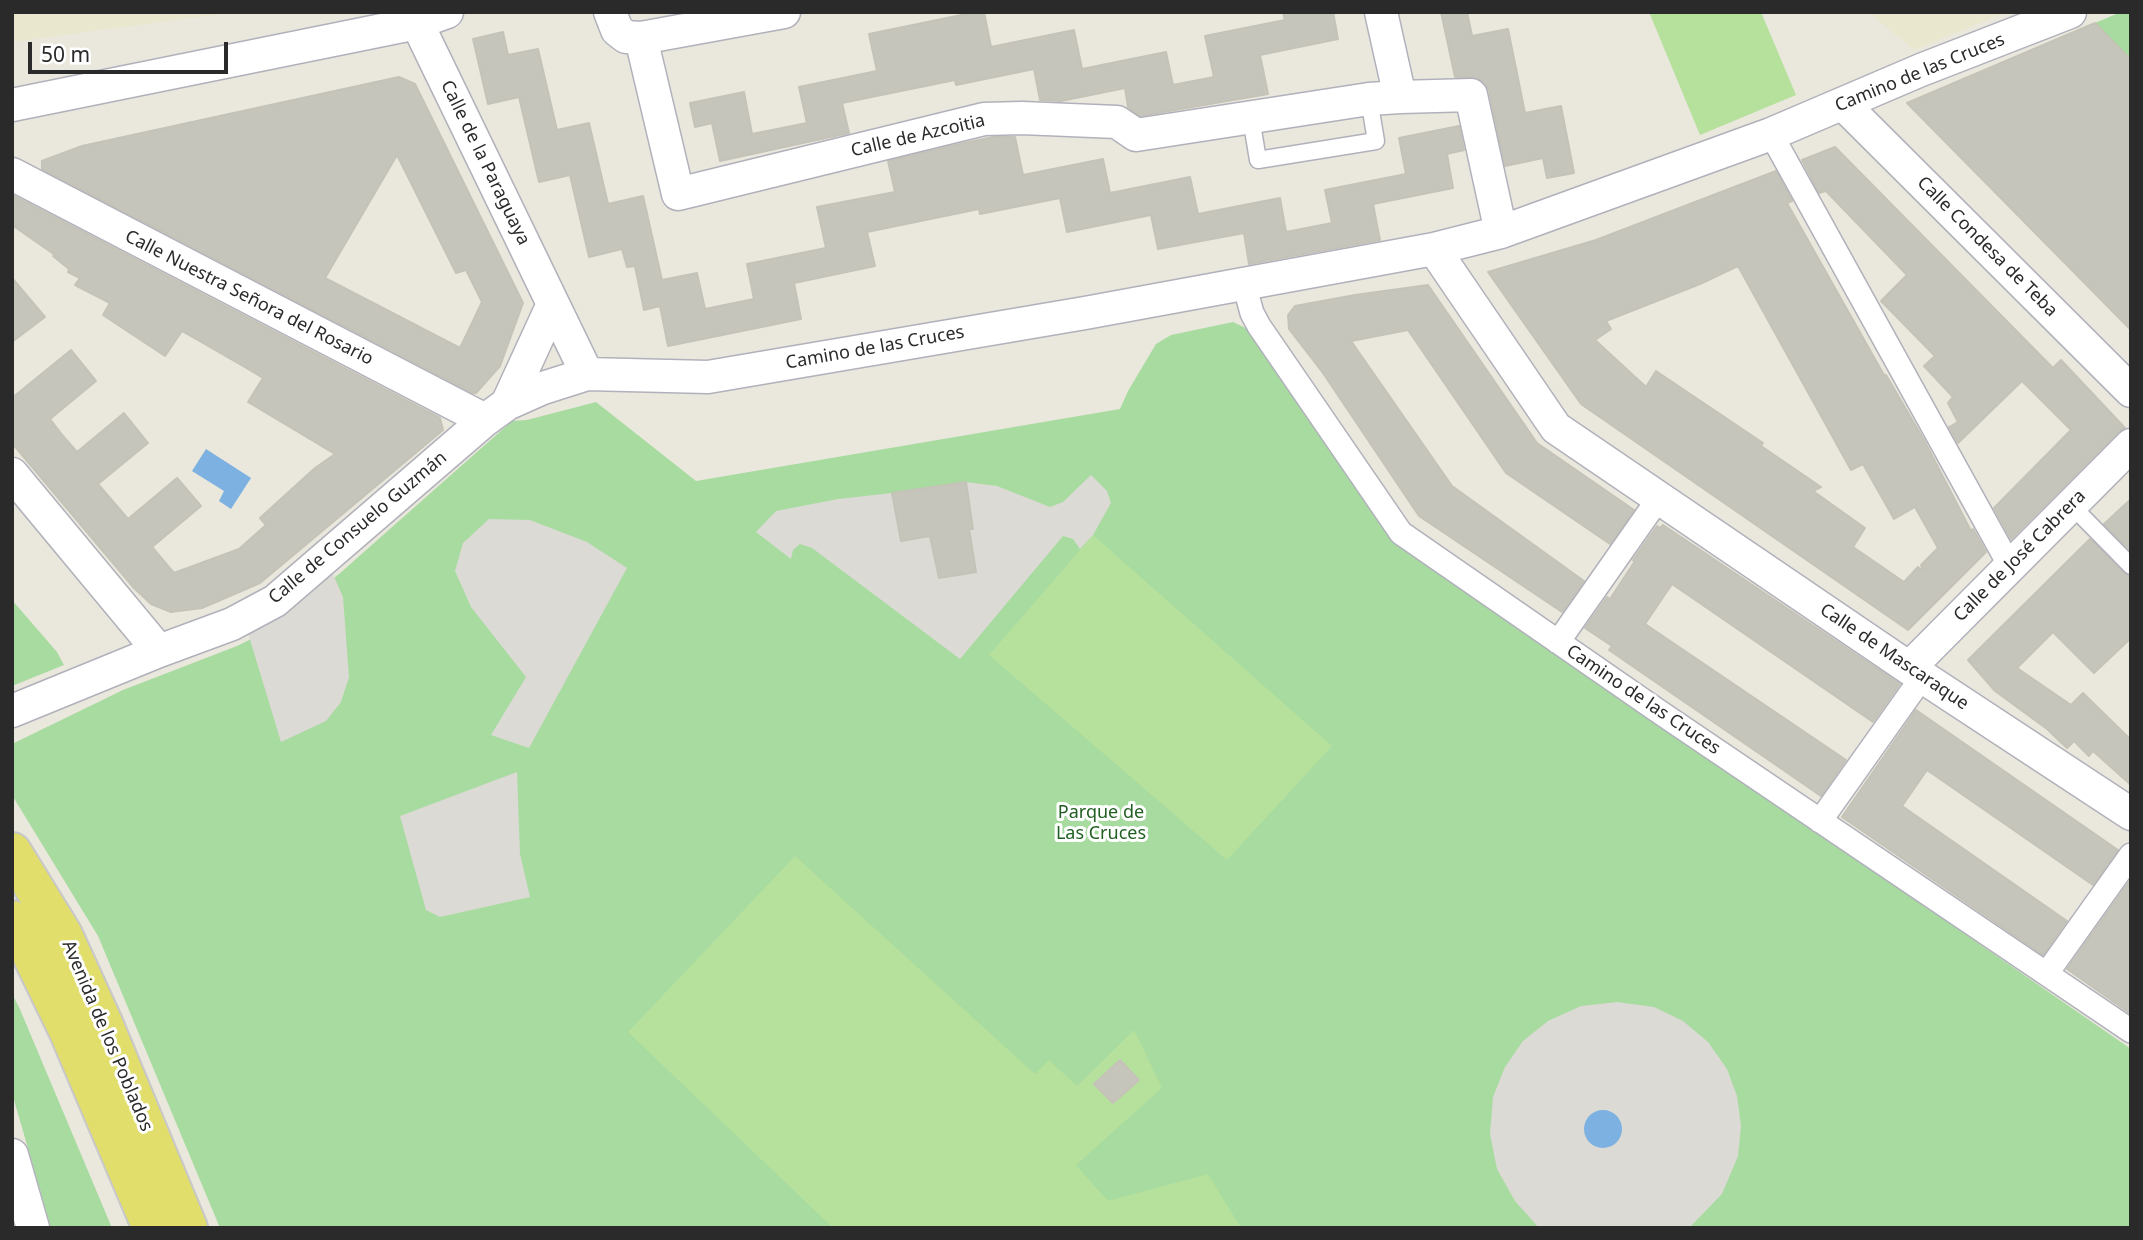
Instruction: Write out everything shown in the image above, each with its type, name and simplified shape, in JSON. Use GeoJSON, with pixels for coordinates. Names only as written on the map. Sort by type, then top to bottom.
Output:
{"type":"FeatureCollection","features":[{"type":"Feature","properties":{"kind":"main road","name":"Avenida de los Poblados"},"geometry":{"type":"LineString","coordinates":[[12,852],[63,935],[103,1023],[188,1228]]}},
{"type":"Feature","properties":{"kind":"main road","name":"Avenida de los Poblados"},"geometry":{"type":"LineString","coordinates":[[12,920],[69,1032],[152,1228]]}},
{"type":"Feature","properties":{"kind":"street"},"geometry":{"type":"LineString","coordinates":[[12,105],[417,23],[447,12]]}},
{"type":"Feature","properties":{"kind":"street"},"geometry":{"type":"LineString","coordinates":[[610,12],[617,30],[626,37],[641,38],[784,12]]}},
{"type":"Feature","properties":{"kind":"street"},"geometry":{"type":"LineString","coordinates":[[1381,12],[1385,98]]}},
{"type":"Feature","properties":{"kind":"street","name":"Camino de las Cruces"},"geometry":{"type":"LineString","coordinates":[[496,412],[543,388],[587,374],[708,377],[1244,284],[1434,249],[1502,232],[1771,134],[1921,70],[2070,12]]}},
{"type":"Feature","properties":{"kind":"street","name":"Calle de la Paraguaya"},"geometry":{"type":"LineString","coordinates":[[417,23],[587,374]]}},
{"type":"Feature","properties":{"kind":"street","name":"Calle de Azcoitia"},"geometry":{"type":"LineString","coordinates":[[641,38],[678,194],[984,119],[1117,122],[1136,135],[1385,98],[1471,95],[1502,232]]}},
{"type":"Feature","properties":{"kind":"street","name":"Calle Condesa de Teba"},"geometry":{"type":"LineString","coordinates":[[1843,104],[2131,391]]}},
{"type":"Feature","properties":{"kind":"street"},"geometry":{"type":"LineString","coordinates":[[1771,134],[2005,557]]}},
{"type":"Feature","properties":{"kind":"street","name":"Calle Nuestra Señora del Rosario"},"geometry":{"type":"LineString","coordinates":[[12,174],[496,412]]}},
{"type":"Feature","properties":{"kind":"street","name":"Calle de Mascaraque"},"geometry":{"type":"LineString","coordinates":[[1434,249],[1556,428],[1659,498],[1911,679],[2131,814]]}},
{"type":"Feature","properties":{"kind":"street","name":"Camino de las Cruces"},"geometry":{"type":"LineString","coordinates":[[1244,284],[1252,313],[1259,326],[1401,533],[2131,1031]]}},
{"type":"Feature","properties":{"kind":"street"},"geometry":{"type":"LineString","coordinates":[[496,412],[553,304]]}},
{"type":"Feature","properties":{"kind":"street","name":"Calle de Consuelo Guzmán"},"geometry":{"type":"LineString","coordinates":[[12,710],[232,624],[275,601],[496,412]]}},
{"type":"Feature","properties":{"kind":"street","name":"Calle de José Cabrera"},"geometry":{"type":"LineString","coordinates":[[1911,679],[2071,505],[2131,445]]}},
{"type":"Feature","properties":{"kind":"street"},"geometry":{"type":"LineString","coordinates":[[12,474],[159,651]]}},
{"type":"Feature","properties":{"kind":"street"},"geometry":{"type":"LineString","coordinates":[[1558,642],[1659,498]]}},
{"type":"Feature","properties":{"kind":"street","name":"Calle de Mascaraque"},"geometry":{"type":"LineString","coordinates":[[1820,821],[1911,679]]}},
{"type":"Feature","properties":{"kind":"street"},"geometry":{"type":"LineString","coordinates":[[2047,973],[2131,855]]}},
{"type":"Feature","properties":{"kind":"street"},"geometry":{"type":"LineString","coordinates":[[12,1155],[33,1228]]}},
{"type":"Feature","properties":{"kind":"lane"},"geometry":{"type":"LineString","coordinates":[[1251,118],[1258,160],[1376,141],[1385,98]]}},
{"type":"Feature","properties":{"kind":"lane"},"geometry":{"type":"LineString","coordinates":[[2071,505],[2131,566]]}},
{"type":"Feature","properties":{"kind":"shaded area"},"geometry":{"type":"Polygon","coordinates":[[[12,12],[236,12],[12,42],[12,12]]]}},
{"type":"Feature","properties":{"kind":"shaded area"},"geometry":{"type":"Polygon","coordinates":[[[1868,12],[2007,12],[1914,50],[1868,12]]]}},
{"type":"Feature","properties":{"kind":"shaded area"},"geometry":{"type":"Polygon","coordinates":[[[1091,475],[1107,491],[1111,503],[1093,535],[1080,549],[1073,539],[1063,536],[960,659],[812,548],[800,544],[793,550],[791,559],[756,532],[776,511],[838,499],[892,493],[901,541],[930,536],[939,578],[969,529],[973,528],[966,482],[997,486],[1050,507],[1063,502],[1091,475]]]}},
{"type":"Feature","properties":{"kind":"shaded area"},"geometry":{"type":"Polygon","coordinates":[[[489,519],[530,520],[587,542],[627,568],[529,748],[491,735],[526,677],[471,607],[455,571],[463,543],[489,519]]]}},
{"type":"Feature","properties":{"kind":"shaded area"},"geometry":{"type":"Polygon","coordinates":[[[333,574],[343,597],[349,677],[341,702],[326,721],[281,742],[248,633],[333,574]]]}},
{"type":"Feature","properties":{"kind":"shaded area"},"geometry":{"type":"Polygon","coordinates":[[[517,772],[520,854],[530,897],[440,917],[426,910],[400,816],[517,772]]]}},
{"type":"Feature","properties":{"kind":"shaded area"},"geometry":{"type":"Polygon","coordinates":[[[1617,1002],[1654,1007],[1683,1021],[1708,1042],[1727,1069],[1737,1096],[1741,1126],[1738,1156],[1722,1194],[1689,1228],[1539,1228],[1515,1201],[1497,1169],[1490,1134],[1493,1097],[1505,1067],[1523,1041],[1548,1021],[1581,1006],[1617,1002]]]}},
{"type":"Feature","properties":{"kind":"green space"},"geometry":{"type":"Polygon","coordinates":[[[1649,12],[1761,12],[1796,95],[1700,135],[1649,12]]]}},
{"type":"Feature","properties":{"kind":"green space"},"geometry":{"type":"Polygon","coordinates":[[[2121,12],[2131,12],[2131,60],[2095,23],[2121,12]]]}},
{"type":"Feature","properties":{"kind":"green space","name":"Parque de Las Cruces"},"geometry":{"type":"Polygon","coordinates":[[[1233,322],[1256,333],[1390,536],[2131,1049],[2131,1228],[220,1228],[98,936],[12,795],[12,744],[123,690],[257,636],[339,574],[512,421],[527,420],[596,402],[696,481],[1120,409],[1156,344],[1171,335],[1233,322]]]}},
{"type":"Feature","properties":{"kind":"green space"},"geometry":{"type":"Polygon","coordinates":[[[1093,535],[1332,746],[1227,860],[989,655],[1093,535]]]}},
{"type":"Feature","properties":{"kind":"green space"},"geometry":{"type":"Polygon","coordinates":[[[12,600],[57,652],[64,665],[12,686],[12,600]]]}},
{"type":"Feature","properties":{"kind":"green space"},"geometry":{"type":"Polygon","coordinates":[[[795,856],[1035,1074],[1049,1060],[1077,1086],[1134,1030],[1162,1088],[1076,1165],[1108,1201],[1208,1174],[1241,1228],[833,1228],[628,1032],[795,856]]]}},
{"type":"Feature","properties":{"kind":"green space"},"geometry":{"type":"Polygon","coordinates":[[[12,994],[112,1228],[51,1228],[12,1093],[12,994]]]}},
{"type":"Feature","properties":{"kind":"water"},"geometry":{"type":"Polygon","coordinates":[[[206,449],[251,478],[231,509],[219,501],[224,491],[192,471],[206,449]]]}},
{"type":"Feature","properties":{"kind":"water"},"geometry":{"type":"Polygon","coordinates":[[[1603,1110],[1616,1116],[1622,1129],[1616,1142],[1603,1148],[1590,1142],[1584,1129],[1590,1116],[1603,1110]]]}},
{"type":"Feature","properties":{"kind":"building"},"geometry":{"type":"Polygon","coordinates":[[[984,12],[991,47],[1074,30],[1082,69],[1166,52],[1173,85],[1214,77],[1205,36],[1285,20],[1283,12],[1333,12],[1338,39],[1260,55],[1268,94],[1140,116],[1128,107],[1125,88],[1061,101],[1040,100],[1034,69],[956,85],[955,80],[842,103],[849,133],[720,161],[712,123],[695,127],[690,103],[744,92],[752,134],[807,123],[799,87],[877,71],[869,34],[984,12]]]}},
{"type":"Feature","properties":{"kind":"building"},"geometry":{"type":"Polygon","coordinates":[[[1441,12],[1467,12],[1472,36],[1508,29],[1525,113],[1561,106],[1574,173],[1547,178],[1543,158],[1505,166],[1489,90],[1478,78],[1455,77],[1441,12]]]}},
{"type":"Feature","properties":{"kind":"building"},"geometry":{"type":"Polygon","coordinates":[[[2095,23],[2131,60],[2131,330],[1907,103],[2095,23]]]}},
{"type":"Feature","properties":{"kind":"building"},"geometry":{"type":"Polygon","coordinates":[[[503,32],[508,55],[538,49],[557,130],[589,123],[608,204],[643,196],[662,280],[697,273],[705,309],[754,299],[747,264],[826,248],[817,207],[895,192],[888,161],[993,137],[1015,137],[1023,175],[1103,159],[1110,193],[1190,177],[1198,214],[1280,198],[1286,232],[1332,223],[1325,190],[1406,174],[1399,138],[1459,126],[1464,150],[1447,154],[1453,188],[1373,204],[1380,240],[1249,264],[1244,233],[1158,249],[1151,215],[1067,232],[1060,198],[980,214],[979,209],[867,232],[875,266],[794,283],[801,319],[668,346],[660,306],[644,310],[635,266],[627,267],[622,249],[589,257],[570,175],[539,182],[519,97],[488,104],[473,39],[503,32]]]}},
{"type":"Feature","properties":{"kind":"building"},"geometry":{"type":"Polygon","coordinates":[[[399,77],[415,84],[523,303],[500,366],[476,393],[473,393],[42,169],[42,161],[82,146],[399,77]],[[397,155],[325,278],[460,348],[482,302],[466,270],[456,273],[397,155]]]}},
{"type":"Feature","properties":{"kind":"building"},"geometry":{"type":"Polygon","coordinates":[[[1835,147],[2053,368],[2061,360],[2125,428],[2011,539],[1994,508],[2071,430],[2022,381],[1958,443],[1949,427],[1958,422],[1948,403],[1953,397],[1924,366],[1935,356],[1881,301],[1907,275],[1826,191],[1819,193],[1802,160],[1835,147]]]}},
{"type":"Feature","properties":{"kind":"building"},"geometry":{"type":"Polygon","coordinates":[[[1776,171],[1792,201],[1787,203],[1884,375],[1924,440],[1971,531],[1973,529],[1986,552],[1908,630],[1581,404],[1488,272],[1596,240],[1776,171]],[[1738,266],[1606,321],[1611,329],[1595,340],[1646,387],[1656,371],[1763,443],[1761,446],[1821,487],[1813,491],[1865,528],[1853,547],[1904,582],[1918,567],[1924,571],[1921,565],[1938,548],[1915,507],[1894,519],[1863,464],[1851,470],[1738,266]]]}},
{"type":"Feature","properties":{"kind":"building"},"geometry":{"type":"Polygon","coordinates":[[[12,195],[440,418],[443,430],[260,583],[202,608],[171,612],[151,604],[134,588],[12,443],[12,398],[71,350],[96,381],[50,419],[63,436],[77,452],[124,413],[148,443],[98,484],[128,519],[177,478],[201,506],[152,547],[174,573],[239,549],[266,525],[260,518],[315,468],[335,454],[248,402],[263,378],[243,366],[182,331],[165,356],[103,315],[110,303],[75,285],[80,278],[68,272],[69,269],[53,256],[55,255],[12,225],[12,195]]]}},
{"type":"Feature","properties":{"kind":"building"},"geometry":{"type":"Polygon","coordinates":[[[12,278],[45,317],[12,342],[12,278]]]}},
{"type":"Feature","properties":{"kind":"building"},"geometry":{"type":"Polygon","coordinates":[[[1428,285],[1537,443],[1634,510],[1610,544],[1506,473],[1408,330],[1351,341],[1452,486],[1584,581],[1562,612],[1419,516],[1323,373],[1289,329],[1288,315],[1295,306],[1428,285]]]}},
{"type":"Feature","properties":{"kind":"building"},"geometry":{"type":"Polygon","coordinates":[[[966,482],[973,529],[969,529],[976,572],[939,578],[930,536],[901,541],[892,493],[966,482]]]}},
{"type":"Feature","properties":{"kind":"building"},"geometry":{"type":"Polygon","coordinates":[[[2131,499],[2131,551],[2104,524],[2131,499]]]}},
{"type":"Feature","properties":{"kind":"building"},"geometry":{"type":"Polygon","coordinates":[[[1663,525],[1900,684],[1873,722],[1672,584],[1645,624],[1846,760],[1821,796],[1609,650],[1612,646],[1585,628],[1607,597],[1610,599],[1657,526],[1660,528],[1663,525]]]}},
{"type":"Feature","properties":{"kind":"building"},"geometry":{"type":"Polygon","coordinates":[[[2090,539],[2124,573],[2131,576],[2131,638],[2094,673],[2053,632],[2017,668],[2071,705],[2083,693],[2131,740],[2131,785],[2093,751],[2089,756],[2074,741],[2067,748],[2047,729],[1995,691],[1968,660],[2090,539]]]}},
{"type":"Feature","properties":{"kind":"building"},"geometry":{"type":"Polygon","coordinates":[[[1916,710],[2118,850],[2093,885],[1927,770],[1902,806],[2067,921],[2043,955],[1842,817],[1916,710]]]}},
{"type":"Feature","properties":{"kind":"building"},"geometry":{"type":"Polygon","coordinates":[[[2131,879],[2131,1014],[2067,969],[2131,879]]]}},
{"type":"Feature","properties":{"kind":"building"},"geometry":{"type":"Polygon","coordinates":[[[1120,1060],[1139,1080],[1113,1103],[1094,1084],[1120,1060]]]}}]}
